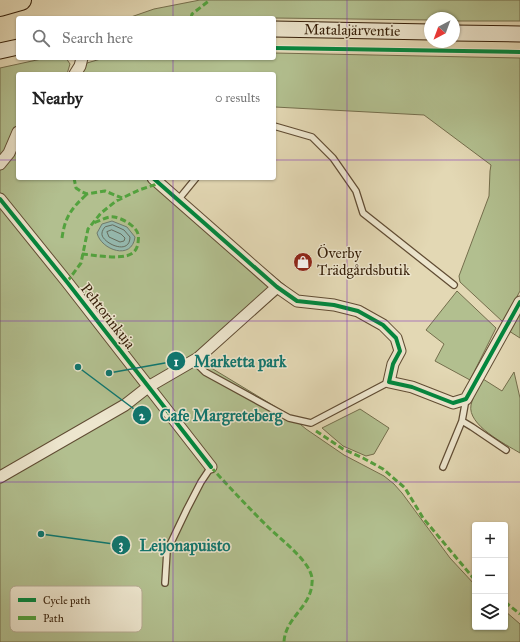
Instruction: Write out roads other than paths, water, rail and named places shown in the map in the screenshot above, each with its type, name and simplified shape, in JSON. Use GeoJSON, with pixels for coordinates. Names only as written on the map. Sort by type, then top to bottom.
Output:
{"type":"FeatureCollection","features":[{"type":"Feature","properties":{"kind":"highway"},"geometry":{"type":"LineString","coordinates":[[0,6],[21,0]]}},
{"type":"Feature","properties":{"kind":"main road","name":"Matalajärventie"},"geometry":{"type":"LineString","coordinates":[[276,29],[424,32]]}},
{"type":"Feature","properties":{"kind":"main road"},"geometry":{"type":"LineString","coordinates":[[460,33],[520,34]]}},
{"type":"Feature","properties":{"kind":"main road"},"geometry":{"type":"LineString","coordinates":[[0,51],[16,47]]}},
{"type":"Feature","properties":{"kind":"street"},"geometry":{"type":"LineString","coordinates":[[76,72],[82,60]]}},
{"type":"Feature","properties":{"kind":"street"},"geometry":{"type":"LineString","coordinates":[[0,164],[9,153],[16,137]]}},
{"type":"Feature","properties":{"kind":"street"},"geometry":{"type":"LineString","coordinates":[[155,180],[277,287],[297,301],[334,305],[358,311],[383,325],[396,338],[400,351],[393,364],[389,382],[412,387],[453,403],[466,399],[520,302]]}},
{"type":"Feature","properties":{"kind":"street","name":"Pehtorinkuja"},"geometry":{"type":"LineString","coordinates":[[0,199],[71,287],[211,467]]}},
{"type":"Feature","properties":{"kind":"street"},"geometry":{"type":"LineString","coordinates":[[0,477],[124,405],[148,387],[198,358],[277,287]]}},
{"type":"Feature","properties":{"kind":"lane"},"geometry":{"type":"LineString","coordinates":[[276,127],[312,137],[333,158],[356,191],[363,213],[454,285]]}},
{"type":"Feature","properties":{"kind":"lane"},"geometry":{"type":"LineString","coordinates":[[178,200],[194,180]]}},
{"type":"Feature","properties":{"kind":"lane"},"geometry":{"type":"LineString","coordinates":[[193,360],[205,372],[289,418],[311,423],[389,382]]}},
{"type":"Feature","properties":{"kind":"lane"},"geometry":{"type":"LineString","coordinates":[[444,467],[462,421],[466,399]]}},
{"type":"Feature","properties":{"kind":"lane"},"geometry":{"type":"LineString","coordinates":[[462,421],[472,426],[506,450]]}},
{"type":"Feature","properties":{"kind":"lane"},"geometry":{"type":"LineString","coordinates":[[165,583],[167,551],[201,482],[211,467]]}},
{"type":"Feature","properties":{"kind":"water"},"geometry":{"type":"Polygon","coordinates":[[[112,221],[127,227],[135,237],[133,244],[128,249],[123,251],[110,248],[100,239],[97,233],[102,224],[112,221]]]}},
{"type":"Feature","properties":{"kind":"place","name":"Överby Trädgårdsbutik"},"geometry":{"type":"Point","coordinates":[303,262]}},
{"type":"Feature","properties":{"kind":"place","name":"Cafe Margreteberg"},"geometry":{"type":"Point","coordinates":[78,367]}},
{"type":"Feature","properties":{"kind":"place","name":"Marketta park"},"geometry":{"type":"Point","coordinates":[109,373]}},
{"type":"Feature","properties":{"kind":"place","name":"Leijonapuisto"},"geometry":{"type":"Point","coordinates":[41,534]}}]}
